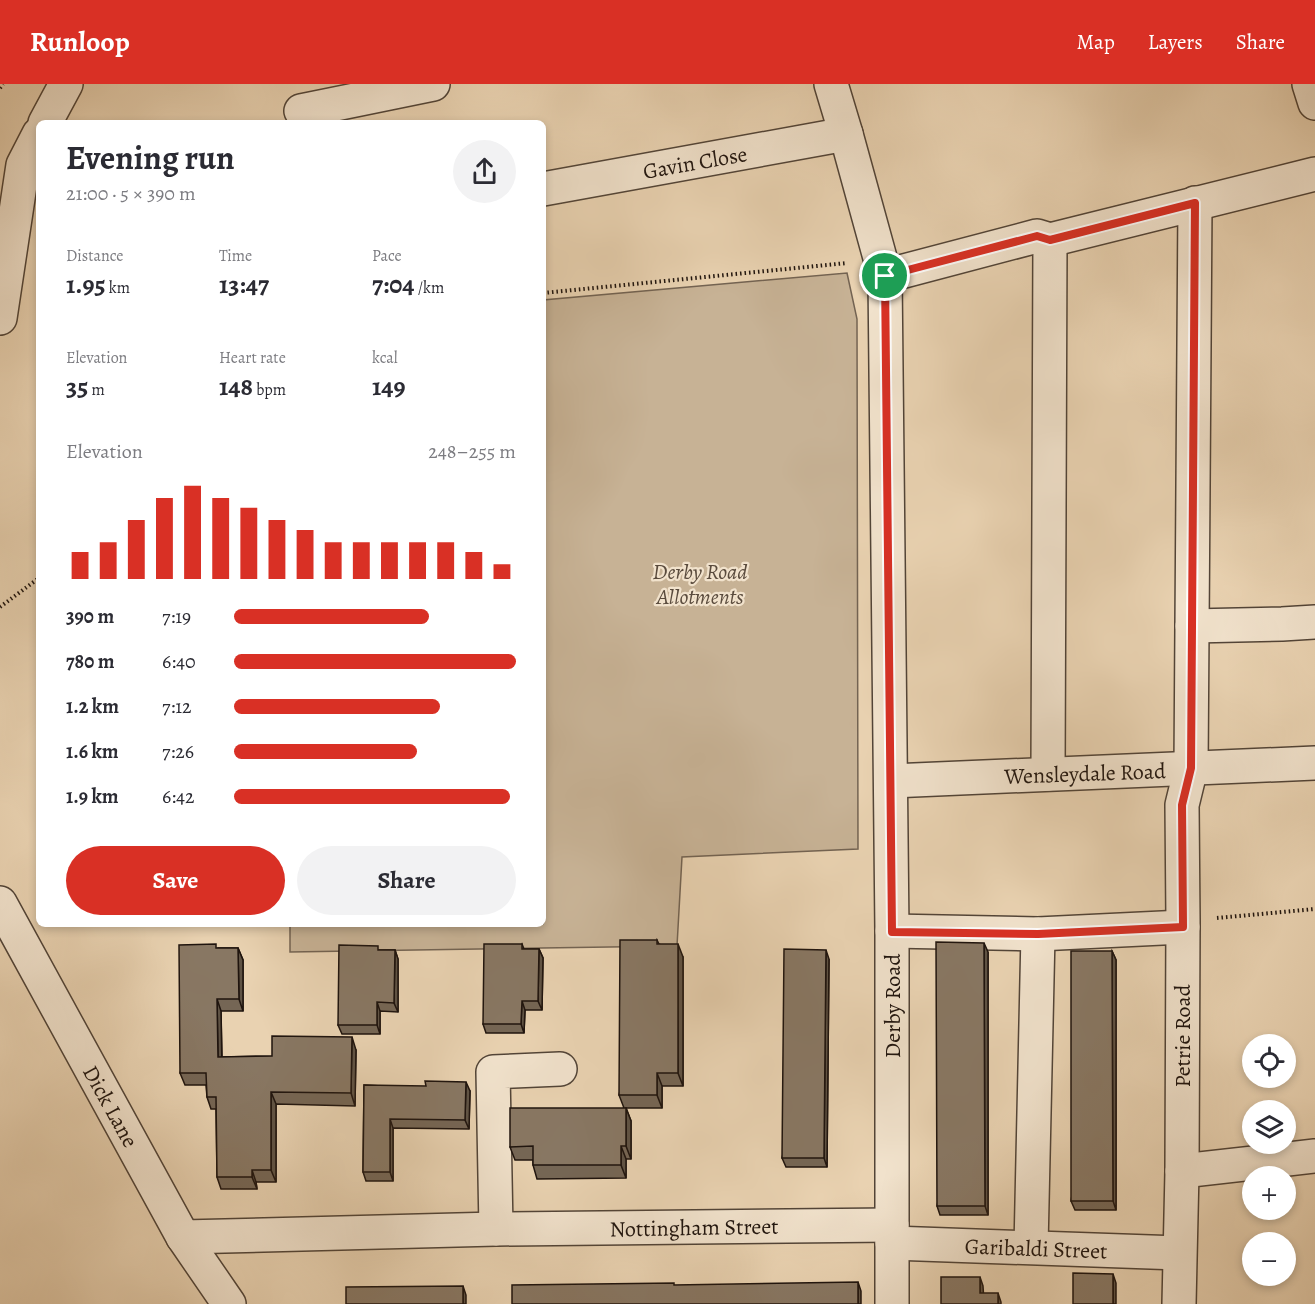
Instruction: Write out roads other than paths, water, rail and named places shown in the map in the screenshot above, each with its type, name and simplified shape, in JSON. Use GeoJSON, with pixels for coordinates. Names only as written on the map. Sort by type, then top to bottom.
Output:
{"type":"FeatureCollection","features":[{"type":"Feature","properties":{"kind":"street"},"geometry":{"type":"LineString","coordinates":[[47,120],[66,84]]}},
{"type":"Feature","properties":{"kind":"street"},"geometry":{"type":"LineString","coordinates":[[300,106],[433,84]]}},
{"type":"Feature","properties":{"kind":"street","name":"Derby Road"},"geometry":{"type":"LineString","coordinates":[[831,84],[883,268],[891,781],[892,1304]]}},
{"type":"Feature","properties":{"kind":"street"},"geometry":{"type":"LineString","coordinates":[[1309,84],[1315,103]]}},
{"type":"Feature","properties":{"kind":"street","name":"Gavin Close"},"geometry":{"type":"LineString","coordinates":[[546,188],[846,134]]}},
{"type":"Feature","properties":{"kind":"street"},"geometry":{"type":"LineString","coordinates":[[0,318],[23,165],[36,140]]}},
{"type":"Feature","properties":{"kind":"street"},"geometry":{"type":"LineString","coordinates":[[883,268],[1037,236],[1050,240],[1315,174]]}},
{"type":"Feature","properties":{"kind":"street","name":"Petrie Road"},"geometry":{"type":"LineString","coordinates":[[1179,1304],[1182,1171],[1182,805],[1191,768],[1195,203]]}},
{"type":"Feature","properties":{"kind":"street"},"geometry":{"type":"LineString","coordinates":[[1048,774],[1050,240]]}},
{"type":"Feature","properties":{"kind":"street"},"geometry":{"type":"LineString","coordinates":[[1192,626],[1315,622]]}},
{"type":"Feature","properties":{"kind":"street","name":"Wensleydale Road"},"geometry":{"type":"LineString","coordinates":[[891,781],[1315,763]]}},
{"type":"Feature","properties":{"kind":"street","name":"Dick Lane"},"geometry":{"type":"LineString","coordinates":[[0,903],[183,1237],[229,1304]]}},
{"type":"Feature","properties":{"kind":"street"},"geometry":{"type":"LineString","coordinates":[[892,932],[1038,934],[1183,924]]}},
{"type":"Feature","properties":{"kind":"street"},"geometry":{"type":"LineString","coordinates":[[1031,1247],[1038,934]]}},
{"type":"Feature","properties":{"kind":"street"},"geometry":{"type":"LineString","coordinates":[[496,1230],[493,1072],[560,1069]]}},
{"type":"Feature","properties":{"kind":"street"},"geometry":{"type":"LineString","coordinates":[[1182,1171],[1315,1156]]}},
{"type":"Feature","properties":{"kind":"street","name":"Nottingham Street"},"geometry":{"type":"LineString","coordinates":[[183,1237],[496,1230],[892,1234]]}},
{"type":"Feature","properties":{"kind":"street","name":"Garibaldi Street"},"geometry":{"type":"LineString","coordinates":[[892,1234],[1031,1247],[1179,1254]]}},
{"type":"Feature","properties":{"kind":"park label","name":"Derby Road Allotments"},"geometry":{"type":"Point","coordinates":[700,584]}}]}
